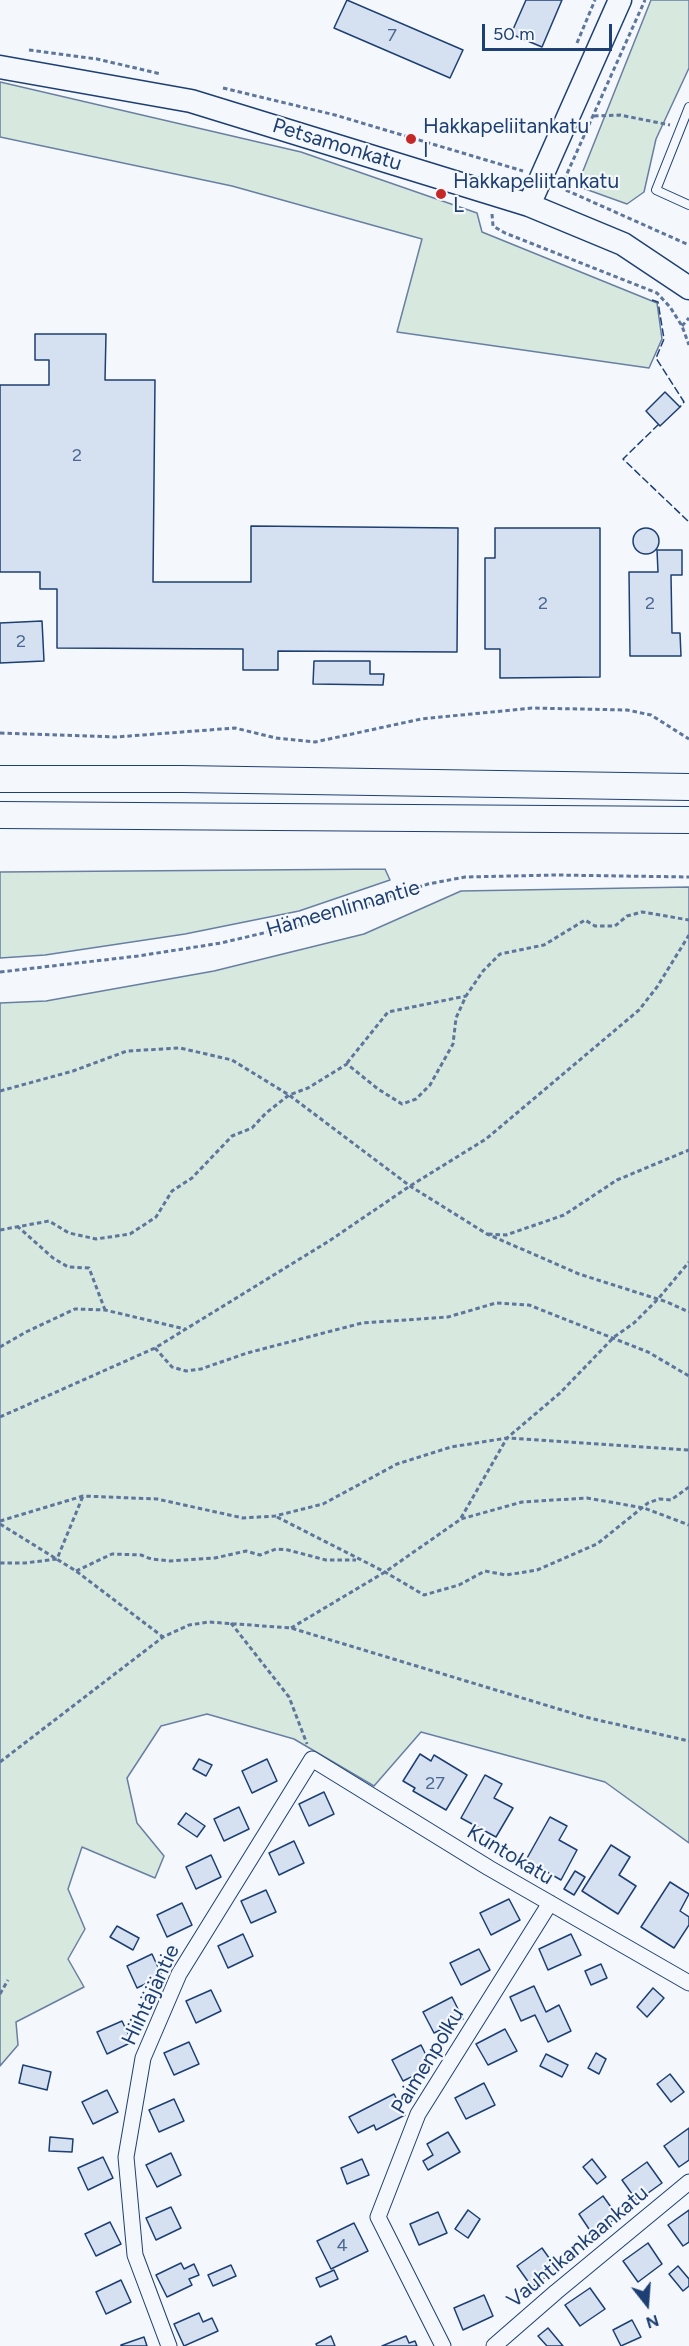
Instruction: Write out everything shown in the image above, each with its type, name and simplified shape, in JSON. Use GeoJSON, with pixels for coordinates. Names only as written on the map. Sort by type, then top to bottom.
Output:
{"type":"FeatureCollection","features":[{"type":"Feature","properties":{"kind":"main road"},"geometry":{"type":"LineString","coordinates":[[0,779],[182,779],[689,787]]}},
{"type":"Feature","properties":{"kind":"main road"},"geometry":{"type":"LineString","coordinates":[[0,815],[689,820]]}},
{"type":"Feature","properties":{"kind":"street"},"geometry":{"type":"LineString","coordinates":[[529,205],[620,0]]}},
{"type":"Feature","properties":{"kind":"street","name":"Petsamonkatu"},"geometry":{"type":"LineString","coordinates":[[0,67],[191,100],[529,205],[623,244],[689,288]]}},
{"type":"Feature","properties":{"kind":"street","name":"Kuntokatu"},"geometry":{"type":"LineString","coordinates":[[312,1759],[550,1903],[689,1983]]}},
{"type":"Feature","properties":{"kind":"street","name":"Hiihtäjäntie"},"geometry":{"type":"LineString","coordinates":[[169,2346],[135,2255],[126,2157],[143,2058],[179,1974],[312,1759]]}},
{"type":"Feature","properties":{"kind":"street","name":"Paimenpolku"},"geometry":{"type":"LineString","coordinates":[[443,2346],[378,2217],[418,2114],[550,1903]]}},
{"type":"Feature","properties":{"kind":"street","name":"Vauhtikankaankatu"},"geometry":{"type":"LineString","coordinates":[[494,2346],[689,2182]]}},
{"type":"Feature","properties":{"kind":"lane"},"geometry":{"type":"LineString","coordinates":[[689,107],[656,190],[689,205]]}},
{"type":"Feature","properties":{"kind":"path"},"geometry":{"type":"LineString","coordinates":[[645,0],[561,188],[689,245]]}},
{"type":"Feature","properties":{"kind":"path"},"geometry":{"type":"LineString","coordinates":[[594,116],[620,115],[658,124],[682,126]]}},
{"type":"Feature","properties":{"kind":"path"},"geometry":{"type":"LineString","coordinates":[[491,210],[493,226],[505,233],[657,293],[670,307],[682,326],[689,345]]}},
{"type":"Feature","properties":{"kind":"path"},"geometry":{"type":"LineString","coordinates":[[682,326],[689,318]]}},
{"type":"Feature","properties":{"kind":"path"},"geometry":{"type":"LineString","coordinates":[[0,733],[116,737],[235,728],[276,738],[315,742],[421,719],[532,708],[627,710],[651,715],[689,739]]}},
{"type":"Feature","properties":{"kind":"path","name":"Hämeenlinnantie"},"geometry":{"type":"LineString","coordinates":[[0,972],[138,956],[221,943],[323,919],[428,884],[465,878],[556,875],[689,877]]}},
{"type":"Feature","properties":{"kind":"path"},"geometry":{"type":"LineString","coordinates":[[347,1064],[378,1089],[402,1104],[416,1099],[430,1085],[453,1044],[456,1018],[466,996],[483,971],[500,954],[544,945],[585,920],[595,926],[615,926],[627,916],[642,912],[689,920]]}},
{"type":"Feature","properties":{"kind":"path"},"geometry":{"type":"LineString","coordinates":[[0,1417],[155,1348],[329,1242],[410,1186],[486,1139],[639,1010],[657,987],[689,935]]}},
{"type":"Feature","properties":{"kind":"path"},"geometry":{"type":"LineString","coordinates":[[0,1230],[49,1221],[69,1233],[96,1239],[130,1234],[156,1217],[172,1191],[192,1178],[232,1136],[252,1128],[266,1113],[289,1095],[308,1088],[347,1064],[388,1012],[466,996]]}},
{"type":"Feature","properties":{"kind":"path"},"geometry":{"type":"LineString","coordinates":[[0,1091],[73,1071],[128,1051],[180,1048],[232,1060],[289,1095],[410,1186],[487,1234],[579,1274],[658,1299],[689,1312]]}},
{"type":"Feature","properties":{"kind":"path"},"geometry":{"type":"LineString","coordinates":[[487,1234],[506,1235],[564,1215],[617,1180],[689,1150]]}},
{"type":"Feature","properties":{"kind":"path"},"geometry":{"type":"LineString","coordinates":[[17,1226],[53,1258],[68,1267],[90,1268],[105,1310]]}},
{"type":"Feature","properties":{"kind":"path"},"geometry":{"type":"LineString","coordinates":[[461,1519],[507,1438],[560,1393],[614,1338],[658,1299],[689,1262]]}},
{"type":"Feature","properties":{"kind":"path"},"geometry":{"type":"LineString","coordinates":[[155,1348],[172,1367],[186,1371],[362,1323],[448,1317],[496,1303],[529,1305],[648,1352],[689,1376]]}},
{"type":"Feature","properties":{"kind":"path"},"geometry":{"type":"LineString","coordinates":[[0,1347],[75,1309],[105,1310],[186,1329]]}},
{"type":"Feature","properties":{"kind":"path"},"geometry":{"type":"LineString","coordinates":[[0,1523],[83,1496],[157,1499],[243,1518],[275,1516],[323,1504],[397,1464],[451,1447],[507,1438],[689,1450]]}},
{"type":"Feature","properties":{"kind":"path"},"geometry":{"type":"LineString","coordinates":[[275,1516],[385,1572],[424,1595],[459,1585],[485,1571],[506,1575],[537,1570],[597,1544],[648,1503],[659,1498],[670,1500],[689,1487]]}},
{"type":"Feature","properties":{"kind":"path"},"geometry":{"type":"LineString","coordinates":[[57,1559],[83,1496]]}},
{"type":"Feature","properties":{"kind":"path"},"geometry":{"type":"LineString","coordinates":[[291,1628],[385,1572],[461,1519],[522,1502],[587,1498],[644,1508],[689,1525]]}},
{"type":"Feature","properties":{"kind":"path"},"geometry":{"type":"LineString","coordinates":[[0,1523],[76,1571],[163,1637]]}},
{"type":"Feature","properties":{"kind":"path"},"geometry":{"type":"LineString","coordinates":[[76,1571],[112,1554],[141,1555],[151,1559],[170,1561],[215,1558],[246,1551],[260,1555],[276,1549],[326,1560],[358,1560]]}},
{"type":"Feature","properties":{"kind":"path"},"geometry":{"type":"LineString","coordinates":[[0,1563],[57,1559]]}},
{"type":"Feature","properties":{"kind":"path"},"geometry":{"type":"LineString","coordinates":[[0,1762],[163,1637],[189,1625],[209,1622],[291,1628],[585,1717],[689,1742]]}},
{"type":"Feature","properties":{"kind":"path"},"geometry":{"type":"LineString","coordinates":[[231,1623],[289,1697],[312,1759]]}},
{"type":"Feature","properties":{"kind":"path"},"geometry":{"type":"LineString","coordinates":[[0,1994],[8,1980]]}},
{"type":"Feature","properties":{"kind":"shaded area"},"geometry":{"type":"Polygon","coordinates":[[[651,0],[689,0],[689,68],[656,139],[644,192],[627,204],[577,186],[651,0]]]}},
{"type":"Feature","properties":{"kind":"shaded area"},"geometry":{"type":"Polygon","coordinates":[[[0,82],[301,152],[477,213],[482,232],[657,303],[662,339],[649,368],[397,332],[422,239],[232,186],[0,137],[0,82]]]}},
{"type":"Feature","properties":{"kind":"shaded area"},"geometry":{"type":"Polygon","coordinates":[[[385,869],[390,880],[299,911],[185,934],[45,955],[0,958],[0,872],[385,869]]]}},
{"type":"Feature","properties":{"kind":"shaded area"},"geometry":{"type":"Polygon","coordinates":[[[689,887],[689,1843],[605,1782],[421,1732],[374,1786],[294,1739],[207,1714],[161,1726],[127,1778],[137,1823],[164,1856],[155,1878],[82,1847],[68,1889],[85,1929],[68,1959],[84,1987],[16,2022],[18,2045],[0,2066],[0,1003],[46,1001],[214,971],[364,934],[461,891],[689,887]]]}},
{"type":"Feature","properties":{"kind":"building"},"geometry":{"type":"Polygon","coordinates":[[[347,0],[463,50],[450,78],[334,28],[347,0]]]}},
{"type":"Feature","properties":{"kind":"building"},"geometry":{"type":"Polygon","coordinates":[[[526,0],[562,0],[542,47],[511,34],[526,0]]]}},
{"type":"Feature","properties":{"kind":"building"},"geometry":{"type":"Polygon","coordinates":[[[35,334],[106,334],[105,380],[155,380],[153,582],[251,582],[251,526],[458,528],[457,652],[278,651],[278,670],[243,670],[243,649],[57,648],[57,589],[40,589],[40,572],[0,572],[0,385],[49,385],[49,360],[35,360],[35,334]]]}},
{"type":"Feature","properties":{"kind":"building"},"geometry":{"type":"Polygon","coordinates":[[[665,392],[680,407],[660,426],[646,411],[665,392]]]}},
{"type":"Feature","properties":{"kind":"building"},"geometry":{"type":"Polygon","coordinates":[[[495,528],[600,528],[600,677],[500,678],[500,649],[485,649],[485,558],[495,558],[495,528]]]}},
{"type":"Feature","properties":{"kind":"building"},"geometry":{"type":"Polygon","coordinates":[[[646,528],[655,532],[659,541],[655,550],[646,554],[637,550],[633,541],[637,532],[646,528]]]}},
{"type":"Feature","properties":{"kind":"building"},"geometry":{"type":"Polygon","coordinates":[[[657,550],[682,550],[682,575],[671,575],[672,633],[680,633],[681,656],[630,656],[629,572],[658,572],[657,550]]]}},
{"type":"Feature","properties":{"kind":"building"},"geometry":{"type":"Polygon","coordinates":[[[42,621],[44,661],[0,663],[0,623],[42,621]]]}},
{"type":"Feature","properties":{"kind":"building"},"geometry":{"type":"Polygon","coordinates":[[[314,661],[370,661],[370,674],[384,674],[383,685],[313,684],[314,661]]]}},
{"type":"Feature","properties":{"kind":"building"},"geometry":{"type":"Polygon","coordinates":[[[420,1754],[431,1761],[434,1755],[467,1775],[446,1810],[413,1791],[415,1788],[403,1781],[420,1754]]]}},
{"type":"Feature","properties":{"kind":"building"},"geometry":{"type":"Polygon","coordinates":[[[199,1759],[212,1765],[206,1776],[193,1769],[199,1759]]]}},
{"type":"Feature","properties":{"kind":"building"},"geometry":{"type":"Polygon","coordinates":[[[267,1759],[277,1781],[252,1793],[242,1771],[267,1759]]]}},
{"type":"Feature","properties":{"kind":"building"},"geometry":{"type":"Polygon","coordinates":[[[485,1775],[502,1784],[494,1798],[513,1808],[496,1837],[461,1818],[485,1775]]]}},
{"type":"Feature","properties":{"kind":"building"},"geometry":{"type":"Polygon","coordinates":[[[324,1792],[334,1814],[309,1826],[299,1804],[324,1792]]]}},
{"type":"Feature","properties":{"kind":"building"},"geometry":{"type":"Polygon","coordinates":[[[239,1807],[249,1829],[224,1841],[214,1819],[239,1807]]]}},
{"type":"Feature","properties":{"kind":"building"},"geometry":{"type":"Polygon","coordinates":[[[186,1813],[205,1826],[197,1837],[178,1824],[186,1813]]]}},
{"type":"Feature","properties":{"kind":"building"},"geometry":{"type":"Polygon","coordinates":[[[550,1817],[567,1826],[559,1840],[577,1850],[561,1880],[526,1860],[550,1817]]]}},
{"type":"Feature","properties":{"kind":"building"},"geometry":{"type":"Polygon","coordinates":[[[294,1841],[304,1863],[279,1875],[269,1853],[294,1841]]]}},
{"type":"Feature","properties":{"kind":"building"},"geometry":{"type":"Polygon","coordinates":[[[611,1845],[630,1857],[619,1875],[636,1886],[618,1914],[582,1891],[611,1845]]]}},
{"type":"Feature","properties":{"kind":"building"},"geometry":{"type":"Polygon","coordinates":[[[211,1855],[221,1877],[196,1889],[186,1867],[211,1855]]]}},
{"type":"Feature","properties":{"kind":"building"},"geometry":{"type":"Polygon","coordinates":[[[575,1871],[585,1877],[574,1895],[564,1889],[575,1871]]]}},
{"type":"Feature","properties":{"kind":"building"},"geometry":{"type":"Polygon","coordinates":[[[670,1882],[689,1894],[680,1911],[689,1917],[689,1925],[674,1948],[641,1927],[670,1882]]]}},
{"type":"Feature","properties":{"kind":"building"},"geometry":{"type":"Polygon","coordinates":[[[266,1890],[276,1912],[251,1923],[241,1901],[266,1890]]]}},
{"type":"Feature","properties":{"kind":"building"},"geometry":{"type":"Polygon","coordinates":[[[509,1899],[520,1920],[491,1935],[480,1913],[509,1899]]]}},
{"type":"Feature","properties":{"kind":"building"},"geometry":{"type":"Polygon","coordinates":[[[182,1903],[192,1925],[167,1937],[157,1915],[182,1903]]]}},
{"type":"Feature","properties":{"kind":"building"},"geometry":{"type":"Polygon","coordinates":[[[117,1926],[139,1938],[133,1950],[110,1937],[117,1926]]]}},
{"type":"Feature","properties":{"kind":"building"},"geometry":{"type":"Polygon","coordinates":[[[243,1934],[253,1956],[228,1968],[218,1946],[243,1934]]]}},
{"type":"Feature","properties":{"kind":"building"},"geometry":{"type":"Polygon","coordinates":[[[571,1934],[581,1955],[548,1970],[539,1949],[571,1934]]]}},
{"type":"Feature","properties":{"kind":"building"},"geometry":{"type":"Polygon","coordinates":[[[479,1949],[490,1970],[461,1985],[450,1963],[479,1949]]]}},
{"type":"Feature","properties":{"kind":"building"},"geometry":{"type":"Polygon","coordinates":[[[152,1954],[162,1976],[137,1988],[127,1966],[152,1954]]]}},
{"type":"Feature","properties":{"kind":"building"},"geometry":{"type":"Polygon","coordinates":[[[601,1964],[607,1978],[591,1985],[585,1971],[601,1964]]]}},
{"type":"Feature","properties":{"kind":"building"},"geometry":{"type":"Polygon","coordinates":[[[534,1986],[546,2012],[559,2005],[571,2031],[548,2042],[535,2015],[521,2021],[510,1997],[534,1986]]]}},
{"type":"Feature","properties":{"kind":"building"},"geometry":{"type":"Polygon","coordinates":[[[653,1988],[664,1998],[647,2017],[637,2007],[653,1988]]]}},
{"type":"Feature","properties":{"kind":"building"},"geometry":{"type":"Polygon","coordinates":[[[211,1990],[221,2011],[196,2023],[186,2001],[211,1990]]]}},
{"type":"Feature","properties":{"kind":"building"},"geometry":{"type":"Polygon","coordinates":[[[452,1997],[463,2019],[434,2033],[423,2012],[452,1997]]]}},
{"type":"Feature","properties":{"kind":"building"},"geometry":{"type":"Polygon","coordinates":[[[122,2021],[132,2042],[107,2054],[97,2032],[122,2021]]]}},
{"type":"Feature","properties":{"kind":"building"},"geometry":{"type":"Polygon","coordinates":[[[505,2029],[517,2051],[488,2065],[476,2044],[505,2029]]]}},
{"type":"Feature","properties":{"kind":"building"},"geometry":{"type":"Polygon","coordinates":[[[189,2042],[199,2064],[174,2075],[164,2053],[189,2042]]]}},
{"type":"Feature","properties":{"kind":"building"},"geometry":{"type":"Polygon","coordinates":[[[421,2045],[432,2067],[403,2081],[392,2060],[421,2045]]]}},
{"type":"Feature","properties":{"kind":"building"},"geometry":{"type":"Polygon","coordinates":[[[596,2053],[606,2059],[599,2074],[588,2068],[596,2053]]]}},
{"type":"Feature","properties":{"kind":"building"},"geometry":{"type":"Polygon","coordinates":[[[546,2054],[568,2065],[562,2077],[540,2066],[546,2054]]]}},
{"type":"Feature","properties":{"kind":"building"},"geometry":{"type":"Polygon","coordinates":[[[23,2065],[51,2072],[47,2090],[19,2083],[23,2065]]]}},
{"type":"Feature","properties":{"kind":"building"},"geometry":{"type":"Polygon","coordinates":[[[670,2074],[684,2092],[671,2102],[657,2084],[670,2074]]]}},
{"type":"Feature","properties":{"kind":"building"},"geometry":{"type":"Polygon","coordinates":[[[484,2083],[495,2105],[466,2119],[455,2098],[484,2083]]]}},
{"type":"Feature","properties":{"kind":"building"},"geometry":{"type":"Polygon","coordinates":[[[107,2090],[118,2112],[93,2124],[82,2102],[107,2090]]]}},
{"type":"Feature","properties":{"kind":"building"},"geometry":{"type":"Polygon","coordinates":[[[394,2094],[405,2115],[376,2130],[374,2125],[358,2133],[349,2117],[394,2094]]]}},
{"type":"Feature","properties":{"kind":"building"},"geometry":{"type":"Polygon","coordinates":[[[174,2099],[184,2121],[159,2132],[149,2110],[174,2099]]]}},
{"type":"Feature","properties":{"kind":"building"},"geometry":{"type":"Polygon","coordinates":[[[689,2128],[689,2160],[679,2167],[664,2146],[689,2128]]]}},
{"type":"Feature","properties":{"kind":"building"},"geometry":{"type":"Polygon","coordinates":[[[448,2132],[460,2152],[428,2170],[423,2161],[433,2155],[427,2144],[448,2132]]]}},
{"type":"Feature","properties":{"kind":"building"},"geometry":{"type":"Polygon","coordinates":[[[50,2137],[73,2139],[72,2152],[49,2151],[50,2137]]]}},
{"type":"Feature","properties":{"kind":"building"},"geometry":{"type":"Polygon","coordinates":[[[171,2153],[181,2175],[157,2187],[146,2165],[171,2153]]]}},
{"type":"Feature","properties":{"kind":"building"},"geometry":{"type":"Polygon","coordinates":[[[103,2157],[113,2178],[88,2190],[78,2168],[103,2157]]]}},
{"type":"Feature","properties":{"kind":"building"},"geometry":{"type":"Polygon","coordinates":[[[362,2159],[369,2175],[347,2184],[341,2168],[362,2159]]]}},
{"type":"Feature","properties":{"kind":"building"},"geometry":{"type":"Polygon","coordinates":[[[592,2159],[606,2177],[597,2184],[583,2167],[592,2159]]]}},
{"type":"Feature","properties":{"kind":"building"},"geometry":{"type":"Polygon","coordinates":[[[647,2162],[662,2183],[637,2201],[622,2180],[647,2162]]]}},
{"type":"Feature","properties":{"kind":"building"},"geometry":{"type":"Polygon","coordinates":[[[603,2196],[618,2217],[593,2235],[579,2214],[603,2196]]]}},
{"type":"Feature","properties":{"kind":"building"},"geometry":{"type":"Polygon","coordinates":[[[171,2207],[181,2228],[156,2240],[146,2218],[171,2207]]]}},
{"type":"Feature","properties":{"kind":"building"},"geometry":{"type":"Polygon","coordinates":[[[468,2210],[480,2219],[468,2238],[455,2229],[468,2210]]]}},
{"type":"Feature","properties":{"kind":"building"},"geometry":{"type":"Polygon","coordinates":[[[689,2210],[689,2242],[683,2246],[668,2225],[689,2210]]]}},
{"type":"Feature","properties":{"kind":"building"},"geometry":{"type":"Polygon","coordinates":[[[438,2212],[447,2233],[419,2245],[410,2224],[438,2212]]]}},
{"type":"Feature","properties":{"kind":"building"},"geometry":{"type":"Polygon","coordinates":[[[110,2222],[121,2244],[96,2256],[85,2234],[110,2222]]]}},
{"type":"Feature","properties":{"kind":"building"},"geometry":{"type":"Polygon","coordinates":[[[354,2223],[368,2251],[331,2269],[317,2241],[354,2223]]]}},
{"type":"Feature","properties":{"kind":"building"},"geometry":{"type":"Polygon","coordinates":[[[648,2243],[662,2264],[638,2282],[623,2261],[648,2243]]]}},
{"type":"Feature","properties":{"kind":"building"},"geometry":{"type":"Polygon","coordinates":[[[542,2248],[557,2269],[532,2287],[517,2266],[542,2248]]]}},
{"type":"Feature","properties":{"kind":"building"},"geometry":{"type":"Polygon","coordinates":[[[181,2263],[184,2269],[194,2264],[199,2275],[189,2279],[192,2285],[167,2297],[156,2275],[181,2263]]]}},
{"type":"Feature","properties":{"kind":"building"},"geometry":{"type":"Polygon","coordinates":[[[231,2265],[236,2276],[213,2286],[208,2275],[231,2265]]]}},
{"type":"Feature","properties":{"kind":"building"},"geometry":{"type":"Polygon","coordinates":[[[678,2266],[689,2279],[689,2286],[683,2291],[669,2274],[678,2266]]]}},
{"type":"Feature","properties":{"kind":"building"},"geometry":{"type":"Polygon","coordinates":[[[334,2270],[338,2279],[320,2287],[316,2278],[334,2270]]]}},
{"type":"Feature","properties":{"kind":"building"},"geometry":{"type":"Polygon","coordinates":[[[121,2280],[131,2302],[106,2314],[96,2292],[121,2280]]]}},
{"type":"Feature","properties":{"kind":"building"},"geometry":{"type":"Polygon","coordinates":[[[590,2288],[605,2309],[580,2326],[565,2305],[590,2288]]]}},
{"type":"Feature","properties":{"kind":"building"},"geometry":{"type":"Polygon","coordinates":[[[484,2295],[493,2316],[463,2330],[454,2308],[484,2295]]]}},
{"type":"Feature","properties":{"kind":"building"},"geometry":{"type":"Polygon","coordinates":[[[199,2313],[203,2322],[212,2318],[218,2331],[184,2346],[174,2324],[199,2313]]]}},
{"type":"Feature","properties":{"kind":"building"},"geometry":{"type":"Polygon","coordinates":[[[632,2320],[641,2337],[621,2346],[613,2330],[632,2320]]]}},
{"type":"Feature","properties":{"kind":"building"},"geometry":{"type":"Polygon","coordinates":[[[548,2328],[563,2346],[547,2346],[538,2336],[548,2328]]]}},
{"type":"Feature","properties":{"kind":"building"},"geometry":{"type":"Polygon","coordinates":[[[331,2336],[335,2346],[317,2346],[316,2344],[331,2336]]]}},
{"type":"Feature","properties":{"kind":"building"},"geometry":{"type":"Polygon","coordinates":[[[406,2336],[409,2343],[415,2341],[417,2346],[382,2346],[406,2336]]]}},
{"type":"Feature","properties":{"kind":"building"},"geometry":{"type":"Polygon","coordinates":[[[144,2337],[147,2346],[121,2346],[121,2345],[144,2337]]]}},
{"type":"Feature","properties":{"kind":"fence"},"geometry":{"type":"LineString","coordinates":[[652,300],[658,302],[664,339],[656,358],[684,402],[680,407]]}},
{"type":"Feature","properties":{"kind":"fence"},"geometry":{"type":"LineString","coordinates":[[659,424],[623,459],[689,522]]}},
{"type":"Feature","properties":{"kind":"place","name":"Hakkapeliitankatu I"},"geometry":{"type":"Point","coordinates":[411,139]}},
{"type":"Feature","properties":{"kind":"place","name":"Hakkapeliitankatu L"},"geometry":{"type":"Point","coordinates":[441,194]}}]}
